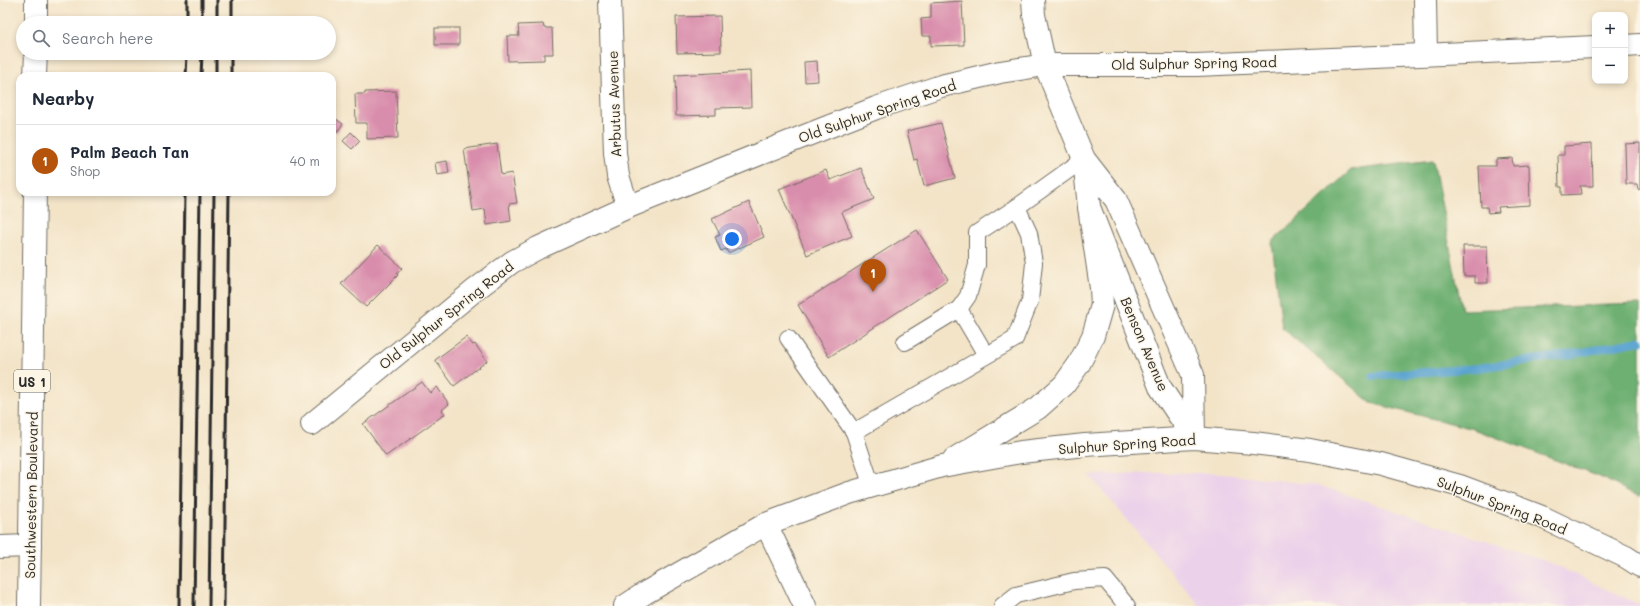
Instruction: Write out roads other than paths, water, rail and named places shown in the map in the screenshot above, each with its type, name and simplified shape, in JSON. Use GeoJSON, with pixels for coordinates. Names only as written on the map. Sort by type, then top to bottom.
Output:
{"type":"FeatureCollection","features":[{"type":"Feature","properties":{"kind":"street"},"geometry":{"type":"LineString","coordinates":[[36,0],[36,16]]}},
{"type":"Feature","properties":{"kind":"street","name":"Arbutus Avenue"},"geometry":{"type":"LineString","coordinates":[[610,0],[615,153],[618,176],[628,208]]}},
{"type":"Feature","properties":{"kind":"street","name":"Benson Avenue"},"geometry":{"type":"LineString","coordinates":[[1033,0],[1034,15],[1045,65],[1084,159],[1116,200],[1193,375],[1194,438]]}},
{"type":"Feature","properties":{"kind":"street"},"geometry":{"type":"LineString","coordinates":[[1425,0],[1426,54]]}},
{"type":"Feature","properties":{"kind":"street"},"geometry":{"type":"LineString","coordinates":[[1628,46],[1640,45]]}},
{"type":"Feature","properties":{"kind":"street","name":"Old Sulphur Spring Road"},"geometry":{"type":"LineString","coordinates":[[312,424],[475,290],[512,262],[538,248],[628,208],[787,143],[876,108],[941,86],[1000,72],[1045,65],[1197,65],[1592,47]]}},
{"type":"Feature","properties":{"kind":"street"},"geometry":{"type":"LineString","coordinates":[[36,60],[36,72]]}},
{"type":"Feature","properties":{"kind":"street","name":"Benson Avenue"},"geometry":{"type":"LineString","coordinates":[[1084,159],[1089,208],[1160,387],[1194,438]]}},
{"type":"Feature","properties":{"kind":"street","name":"Southwestern Boulevard"},"geometry":{"type":"LineString","coordinates":[[29,606],[34,196]]}},
{"type":"Feature","properties":{"kind":"street"},"geometry":{"type":"LineString","coordinates":[[942,466],[1038,408],[1064,385],[1079,364],[1093,336],[1102,305],[1101,288],[1089,208]]}},
{"type":"Feature","properties":{"kind":"street","name":"Sulphur Spring Road"},"geometry":{"type":"LineString","coordinates":[[625,606],[766,524],[849,493],[942,466],[1021,452],[1085,445],[1194,438],[1310,450],[1381,464],[1460,486],[1542,517],[1626,557],[1640,566]]}},
{"type":"Feature","properties":{"kind":"street"},"geometry":{"type":"LineString","coordinates":[[766,524],[805,606]]}},
{"type":"Feature","properties":{"kind":"street"},"geometry":{"type":"LineString","coordinates":[[0,547],[30,546]]}},
{"type":"Feature","properties":{"kind":"lane"},"geometry":{"type":"LineString","coordinates":[[905,342],[959,308],[968,296],[977,265],[977,233],[1017,207],[1084,159]]}},
{"type":"Feature","properties":{"kind":"lane"},"geometry":{"type":"LineString","coordinates":[[854,432],[1015,339],[1030,301],[1034,263],[1029,233],[1017,207]]}},
{"type":"Feature","properties":{"kind":"lane"},"geometry":{"type":"LineString","coordinates":[[959,308],[986,355]]}},
{"type":"Feature","properties":{"kind":"lane"},"geometry":{"type":"LineString","coordinates":[[788,338],[854,432],[872,487]]}},
{"type":"Feature","properties":{"kind":"lane"},"geometry":{"type":"LineString","coordinates":[[1002,606],[1016,596],[1023,594],[1074,581],[1105,579],[1127,606]]}},
{"type":"Feature","properties":{"kind":"waterway"},"geometry":{"type":"LineString","coordinates":[[1373,376],[1478,368],[1573,354],[1640,341]]}},
{"type":"Feature","properties":{"kind":"railway"},"geometry":{"type":"LineString","coordinates":[[187,0],[187,16]]}},
{"type":"Feature","properties":{"kind":"railway"},"geometry":{"type":"LineString","coordinates":[[202,0],[202,16]]}},
{"type":"Feature","properties":{"kind":"railway"},"geometry":{"type":"LineString","coordinates":[[217,0],[217,16]]}},
{"type":"Feature","properties":{"kind":"railway"},"geometry":{"type":"LineString","coordinates":[[232,0],[232,16]]}},
{"type":"Feature","properties":{"kind":"railway"},"geometry":{"type":"LineString","coordinates":[[186,72],[187,60]]}},
{"type":"Feature","properties":{"kind":"railway"},"geometry":{"type":"LineString","coordinates":[[201,72],[202,60]]}},
{"type":"Feature","properties":{"kind":"railway"},"geometry":{"type":"LineString","coordinates":[[216,60],[216,72]]}},
{"type":"Feature","properties":{"kind":"railway"},"geometry":{"type":"LineString","coordinates":[[231,60],[231,72]]}},
{"type":"Feature","properties":{"kind":"railway"},"geometry":{"type":"LineString","coordinates":[[179,606],[185,196]]}},
{"type":"Feature","properties":{"kind":"railway"},"geometry":{"type":"LineString","coordinates":[[194,606],[200,196]]}},
{"type":"Feature","properties":{"kind":"railway"},"geometry":{"type":"LineString","coordinates":[[209,606],[214,196]]}},
{"type":"Feature","properties":{"kind":"railway"},"geometry":{"type":"LineString","coordinates":[[224,606],[229,196]]}},
{"type":"Feature","properties":{"kind":"place","name":"Palm Beach Tan"},"geometry":{"type":"Point","coordinates":[873,292]}}]}
